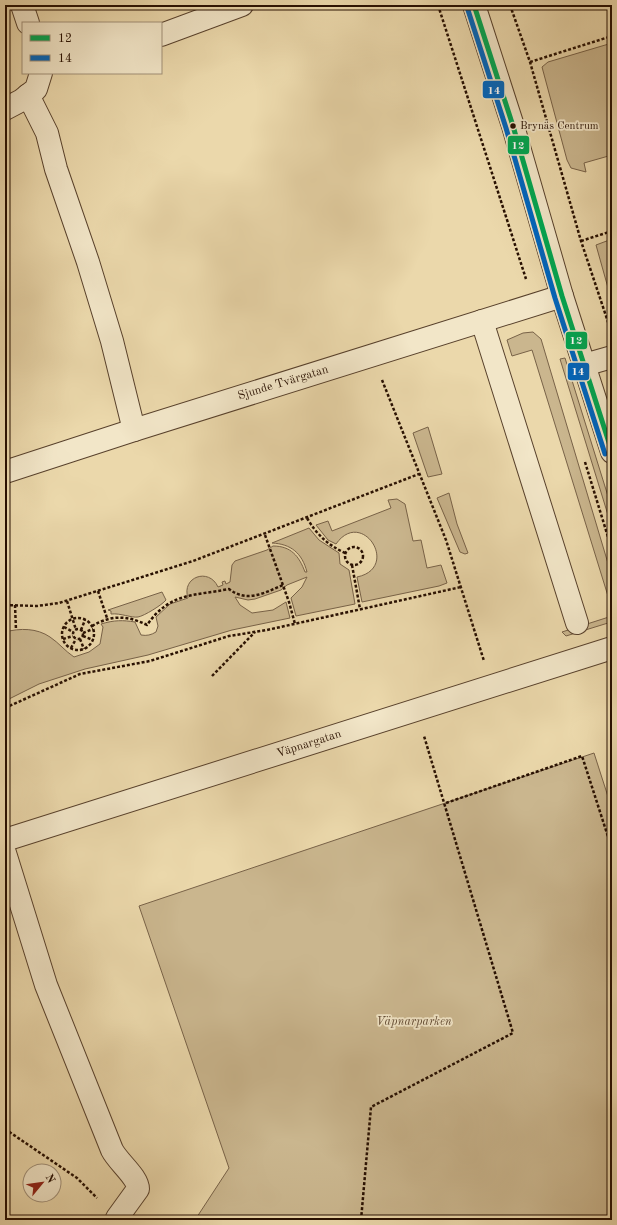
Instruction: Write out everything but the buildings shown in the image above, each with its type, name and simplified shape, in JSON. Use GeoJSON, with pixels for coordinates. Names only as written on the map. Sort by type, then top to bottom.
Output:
{"type":"FeatureCollection","features":[{"type":"Feature","properties":{"kind":"street"},"geometry":{"type":"LineString","coordinates":[[22,5],[28,22]]}},
{"type":"Feature","properties":{"kind":"street"},"geometry":{"type":"LineString","coordinates":[[162,35],[242,5]]}},
{"type":"Feature","properties":{"kind":"street"},"geometry":{"type":"LineString","coordinates":[[474,5],[513,126],[562,296],[612,452]]}},
{"type":"Feature","properties":{"kind":"street"},"geometry":{"type":"LineString","coordinates":[[5,109],[36,89],[41,74]]}},
{"type":"Feature","properties":{"kind":"street"},"geometry":{"type":"LineString","coordinates":[[28,95],[47,132],[56,170],[88,262],[112,341],[134,430]]}},
{"type":"Feature","properties":{"kind":"street","name":"Sjunde Tvärgatan"},"geometry":{"type":"LineString","coordinates":[[5,472],[562,296]]}},
{"type":"Feature","properties":{"kind":"street"},"geometry":{"type":"LineString","coordinates":[[482,321],[577,622]]}},
{"type":"Feature","properties":{"kind":"street"},"geometry":{"type":"LineString","coordinates":[[584,365],[612,357]]}},
{"type":"Feature","properties":{"kind":"street","name":"Väpnargatan"},"geometry":{"type":"LineString","coordinates":[[5,840],[612,648]]}},
{"type":"Feature","properties":{"kind":"street"},"geometry":{"type":"LineString","coordinates":[[5,853],[46,985],[75,1059],[112,1150],[118,1160],[136,1180],[138,1186],[138,1189],[117,1218]]}},
{"type":"Feature","properties":{"kind":"path"},"geometry":{"type":"LineString","coordinates":[[510,5],[530,62],[581,241],[612,332]]}},
{"type":"Feature","properties":{"kind":"path"},"geometry":{"type":"LineString","coordinates":[[530,62],[612,36]]}},
{"type":"Feature","properties":{"kind":"path"},"geometry":{"type":"LineString","coordinates":[[581,241],[612,231]]}},
{"type":"Feature","properties":{"kind":"path"},"geometry":{"type":"LineString","coordinates":[[381,378],[446,540],[482,656],[494,685]]}},
{"type":"Feature","properties":{"kind":"path"},"geometry":{"type":"LineString","coordinates":[[5,605],[38,606],[67,601],[194,561],[419,474]]}},
{"type":"Feature","properties":{"kind":"path"},"geometry":{"type":"LineString","coordinates":[[307,518],[323,540],[346,553]]}},
{"type":"Feature","properties":{"kind":"path"},"geometry":{"type":"LineString","coordinates":[[265,534],[284,585],[295,624]]}},
{"type":"Feature","properties":{"kind":"path"},"geometry":{"type":"LineString","coordinates":[[352,565],[358,564],[362,560],[362,551],[358,547],[348,549],[345,558],[352,565],[360,609]]}},
{"type":"Feature","properties":{"kind":"path"},"geometry":{"type":"LineString","coordinates":[[80,639],[83,634],[107,618],[124,617],[136,619],[147,625],[156,611],[164,605],[183,597],[229,589],[234,593],[251,597],[284,585]]}},
{"type":"Feature","properties":{"kind":"path"},"geometry":{"type":"LineString","coordinates":[[5,708],[80,674],[150,661],[229,636],[295,624],[461,587]]}},
{"type":"Feature","properties":{"kind":"path"},"geometry":{"type":"LineString","coordinates":[[98,590],[107,618]]}},
{"type":"Feature","properties":{"kind":"path"},"geometry":{"type":"LineString","coordinates":[[67,601],[76,630]]}},
{"type":"Feature","properties":{"kind":"path"},"geometry":{"type":"LineString","coordinates":[[15,605],[16,630]]}},
{"type":"Feature","properties":{"kind":"path"},"geometry":{"type":"LineString","coordinates":[[73,619],[85,620],[93,628],[93,640],[84,649],[72,648],[63,639],[64,627],[73,619]]}},
{"type":"Feature","properties":{"kind":"path"},"geometry":{"type":"LineString","coordinates":[[85,620],[81,630],[83,634],[93,640]]}},
{"type":"Feature","properties":{"kind":"path"},"geometry":{"type":"LineString","coordinates":[[64,627],[73,632]]}},
{"type":"Feature","properties":{"kind":"path"},"geometry":{"type":"LineString","coordinates":[[73,632],[76,630],[81,630]]}},
{"type":"Feature","properties":{"kind":"path"},"geometry":{"type":"LineString","coordinates":[[73,632],[73,636],[76,639],[80,639]]}},
{"type":"Feature","properties":{"kind":"path"},"geometry":{"type":"LineString","coordinates":[[212,676],[255,632]]}},
{"type":"Feature","properties":{"kind":"path"},"geometry":{"type":"LineString","coordinates":[[63,639],[73,636]]}},
{"type":"Feature","properties":{"kind":"path"},"geometry":{"type":"LineString","coordinates":[[72,648],[76,639]]}},
{"type":"Feature","properties":{"kind":"path"},"geometry":{"type":"LineString","coordinates":[[80,639],[84,649]]}},
{"type":"Feature","properties":{"kind":"path"},"geometry":{"type":"LineString","coordinates":[[361,1220],[371,1107],[513,1033],[446,804],[416,710]]}},
{"type":"Feature","properties":{"kind":"path"},"geometry":{"type":"LineString","coordinates":[[446,804],[582,756],[612,849]]}},
{"type":"Feature","properties":{"kind":"path"},"geometry":{"type":"LineString","coordinates":[[5,1129],[78,1178],[117,1218]]}},
{"type":"Feature","properties":{"kind":"green space"},"geometry":{"type":"Polygon","coordinates":[[[612,43],[612,155],[584,163],[586,172],[571,168],[567,160],[542,67],[548,62],[612,43]]]}},
{"type":"Feature","properties":{"kind":"green space"},"geometry":{"type":"Polygon","coordinates":[[[612,239],[612,302],[596,245],[612,239]]]}},
{"type":"Feature","properties":{"kind":"green space"},"geometry":{"type":"Polygon","coordinates":[[[533,332],[541,339],[612,577],[612,609],[532,350],[512,356],[507,340],[523,333],[533,332]]]}},
{"type":"Feature","properties":{"kind":"green space"},"geometry":{"type":"Polygon","coordinates":[[[565,358],[612,509],[612,528],[560,359],[565,358]]]}},
{"type":"Feature","properties":{"kind":"green space"},"geometry":{"type":"Polygon","coordinates":[[[428,427],[442,474],[428,477],[413,433],[428,427]]]}},
{"type":"Feature","properties":{"kind":"green space"},"geometry":{"type":"Polygon","coordinates":[[[449,493],[457,524],[468,553],[465,554],[460,552],[437,498],[449,493]]]}},
{"type":"Feature","properties":{"kind":"green space"},"geometry":{"type":"Polygon","coordinates":[[[397,499],[405,504],[413,541],[421,540],[427,568],[441,565],[447,583],[362,602],[357,577],[370,571],[376,563],[377,553],[373,543],[366,536],[356,532],[346,534],[336,544],[328,540],[316,525],[328,521],[332,531],[391,508],[388,500],[397,499]]]}},
{"type":"Feature","properties":{"kind":"green space"},"geometry":{"type":"Polygon","coordinates":[[[309,528],[319,540],[339,553],[340,564],[349,570],[355,604],[296,616],[291,598],[302,587],[307,577],[287,585],[281,590],[255,599],[248,600],[235,597],[240,605],[252,613],[273,610],[286,602],[290,618],[232,630],[148,655],[85,669],[39,684],[5,701],[5,632],[22,629],[40,632],[53,639],[74,657],[89,652],[100,644],[103,627],[101,624],[118,621],[135,622],[141,635],[151,635],[156,632],[158,626],[156,617],[170,604],[188,598],[188,585],[192,580],[203,576],[209,577],[218,587],[223,585],[222,582],[225,581],[226,584],[230,582],[232,565],[235,561],[267,550],[273,546],[279,546],[294,553],[305,572],[307,572],[305,565],[295,551],[285,545],[272,543],[309,528]]]}},
{"type":"Feature","properties":{"kind":"green space"},"geometry":{"type":"Polygon","coordinates":[[[162,592],[166,600],[157,607],[138,617],[111,614],[111,611],[108,610],[162,592]]]}},
{"type":"Feature","properties":{"kind":"green space"},"geometry":{"type":"Polygon","coordinates":[[[612,616],[612,621],[608,623],[566,636],[562,632],[612,616]]]}},
{"type":"Feature","properties":{"kind":"green space","name":"Väpnarparken"},"geometry":{"type":"Polygon","coordinates":[[[594,753],[612,809],[612,1216],[608,1220],[195,1220],[229,1168],[139,906],[594,753]]]}},
{"type":"Feature","properties":{"kind":"transit line","name":"12"},"geometry":{"type":"LineString","coordinates":[[474,5],[513,126],[562,296],[612,452]]}},
{"type":"Feature","properties":{"kind":"transit line","name":"14"},"geometry":{"type":"LineString","coordinates":[[467,7],[506,128],[555,298],[605,454]]}},
{"type":"Feature","properties":{"kind":"place","name":"Brynäs Centrum"},"geometry":{"type":"Point","coordinates":[513,126]}}]}
